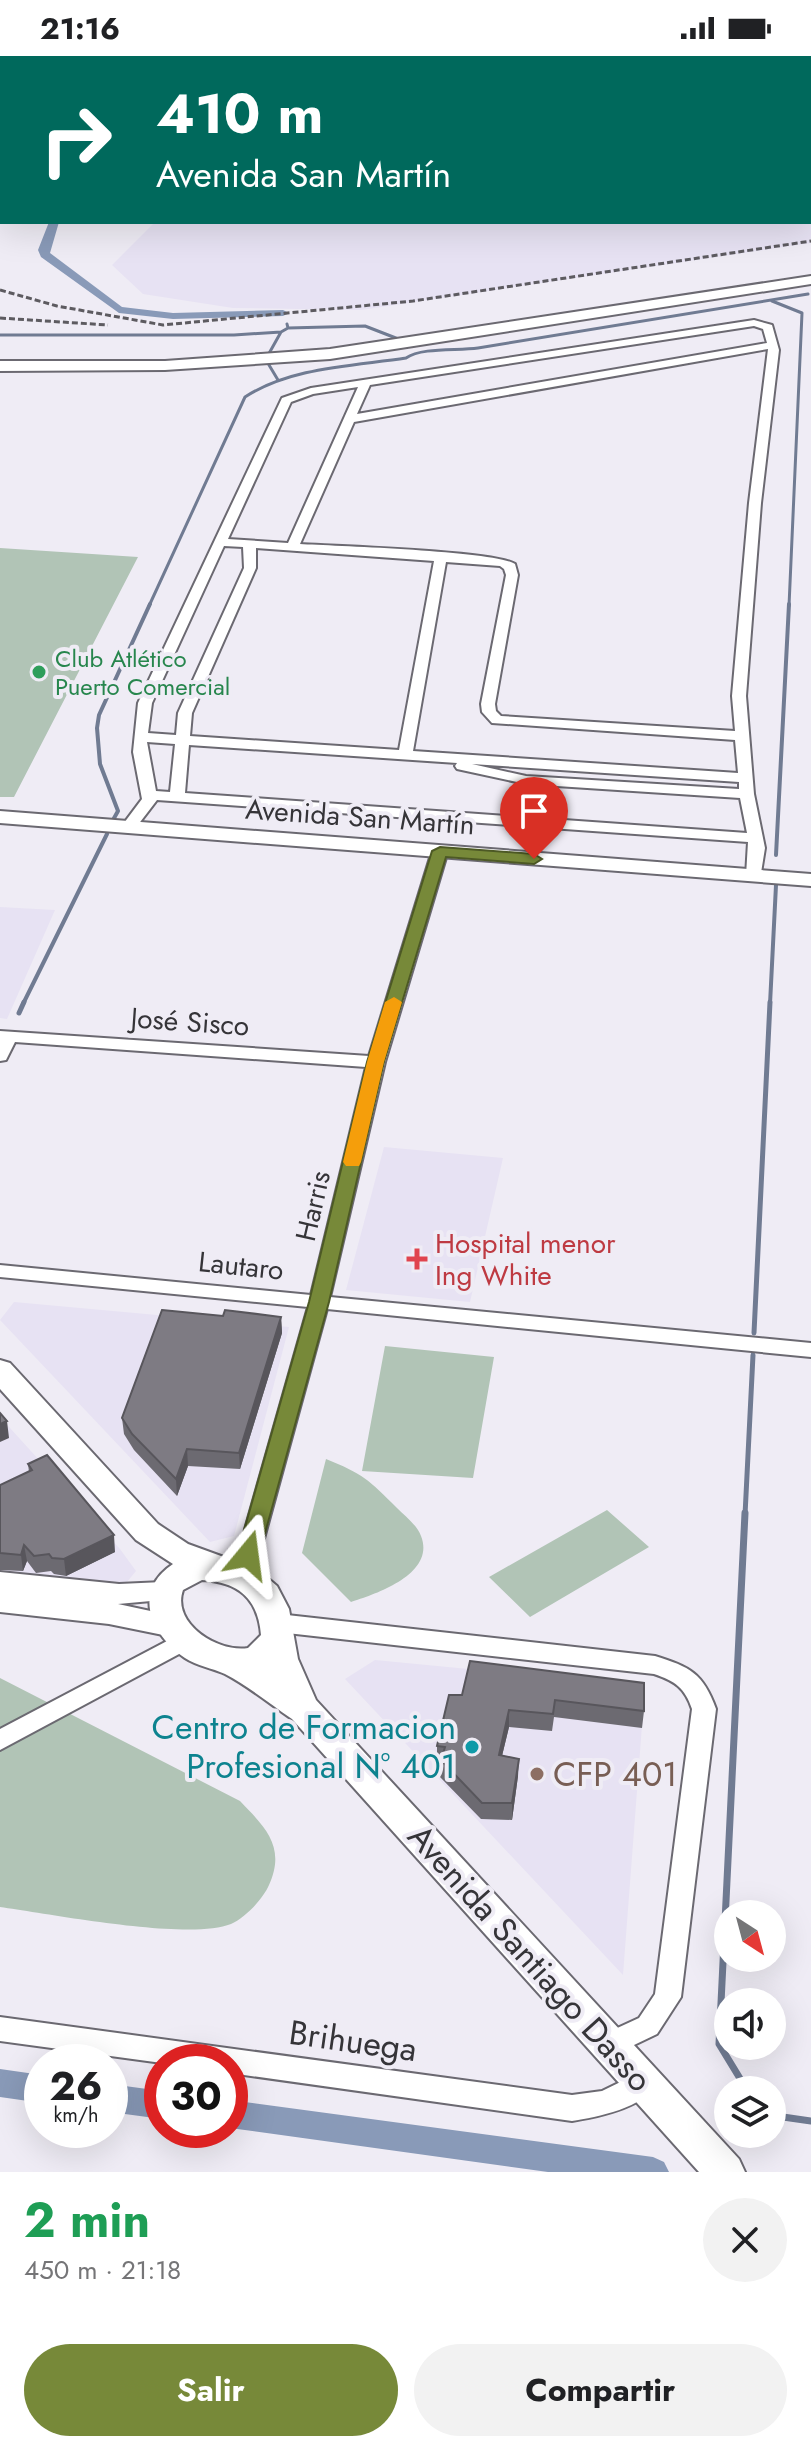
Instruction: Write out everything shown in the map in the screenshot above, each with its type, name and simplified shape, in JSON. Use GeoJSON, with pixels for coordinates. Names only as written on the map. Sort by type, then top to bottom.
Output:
{"type":"FeatureCollection","features":[{"type":"Feature","properties":{"kind":"main road"},"geometry":{"type":"LineString","coordinates":[[0,366],[181,368],[257,362],[330,354],[811,280]]}},
{"type":"Feature","properties":{"kind":"main road"},"geometry":{"type":"LineString","coordinates":[[0,1370],[147,1532],[177,1552],[207,1566],[243,1575]]}},
{"type":"Feature","properties":{"kind":"main road"},"geometry":{"type":"LineString","coordinates":[[147,1532],[162,1561],[163,1601],[179,1633]]}},
{"type":"Feature","properties":{"kind":"main road"},"geometry":{"type":"LineString","coordinates":[[165,1587],[186,1570],[207,1566]]}},
{"type":"Feature","properties":{"kind":"main road","name":"Avenida Santiago Dasso"},"geometry":{"type":"LineString","coordinates":[[243,1575],[267,1597],[278,1629],[285,1671],[304,1709]]}},
{"type":"Feature","properties":{"kind":"main road"},"geometry":{"type":"LineString","coordinates":[[235,1664],[263,1655],[273,1647],[278,1629]]}},
{"type":"Feature","properties":{"kind":"main road","name":"Avenida Santiago Dasso"},"geometry":{"type":"LineString","coordinates":[[179,1633],[208,1655],[235,1664],[304,1709],[725,2172]]}},
{"type":"Feature","properties":{"kind":"street"},"geometry":{"type":"LineString","coordinates":[[129,827],[150,799],[145,784],[140,737],[145,703],[286,400],[300,393],[745,323],[768,327],[773,345],[739,696],[747,794],[755,838],[754,876]]}},
{"type":"Feature","properties":{"kind":"street"},"geometry":{"type":"LineString","coordinates":[[349,419],[773,345]]}},
{"type":"Feature","properties":{"kind":"street"},"geometry":{"type":"LineString","coordinates":[[293,546],[365,383]]}},
{"type":"Feature","properties":{"kind":"street"},"geometry":{"type":"LineString","coordinates":[[220,542],[495,559],[510,567],[512,575],[488,704],[489,712],[497,720],[743,736]]}},
{"type":"Feature","properties":{"kind":"street"},"geometry":{"type":"LineString","coordinates":[[177,797],[185,713],[250,568],[249,543]]}},
{"type":"Feature","properties":{"kind":"street"},"geometry":{"type":"LineString","coordinates":[[405,755],[441,556]]}},
{"type":"Feature","properties":{"kind":"street"},"geometry":{"type":"LineString","coordinates":[[140,737],[747,778]]}},
{"type":"Feature","properties":{"kind":"street"},"geometry":{"type":"LineString","coordinates":[[424,756],[526,780],[747,794]]}},
{"type":"Feature","properties":{"kind":"street"},"geometry":{"type":"LineString","coordinates":[[150,795],[755,838]]}},
{"type":"Feature","properties":{"kind":"street","name":"Avenida San Martín"},"geometry":{"type":"LineString","coordinates":[[0,817],[811,880]]}},
{"type":"Feature","properties":{"kind":"street","name":"Harris"},"geometry":{"type":"LineString","coordinates":[[243,1575],[319,1302],[376,1062],[440,851]]}},
{"type":"Feature","properties":{"kind":"street"},"geometry":{"type":"LineString","coordinates":[[0,1056],[4,1037]]}},
{"type":"Feature","properties":{"kind":"street","name":"José Sisco"},"geometry":{"type":"LineString","coordinates":[[4,1037],[376,1062]]}},
{"type":"Feature","properties":{"kind":"street","name":"Lautaro"},"geometry":{"type":"LineString","coordinates":[[0,1271],[811,1350]]}},
{"type":"Feature","properties":{"kind":"street"},"geometry":{"type":"LineString","coordinates":[[0,1582],[119,1594],[165,1587]]}},
{"type":"Feature","properties":{"kind":"street"},"geometry":{"type":"LineString","coordinates":[[0,1602],[109,1613],[179,1633]]}},
{"type":"Feature","properties":{"kind":"street"},"geometry":{"type":"LineString","coordinates":[[278,1629],[655,1665],[683,1674],[697,1687],[704,1709],[668,1997],[648,2026],[609,2045]]}},
{"type":"Feature","properties":{"kind":"street"},"geometry":{"type":"LineString","coordinates":[[0,1740],[179,1633]]}},
{"type":"Feature","properties":{"kind":"street","name":"Brihuega"},"geometry":{"type":"LineString","coordinates":[[0,2029],[572,2108],[606,2103],[643,2083]]}},
{"type":"Feature","properties":{"kind":"shaded area"},"geometry":{"type":"Polygon","coordinates":[[[153,224],[811,224],[811,243],[361,310],[233,308],[143,294],[112,265],[153,224]]]}},
{"type":"Feature","properties":{"kind":"shaded area"},"geometry":{"type":"Polygon","coordinates":[[[0,907],[55,910],[7,1019],[0,1018],[0,907]]]}},
{"type":"Feature","properties":{"kind":"shaded area"},"geometry":{"type":"Polygon","coordinates":[[[384,1147],[503,1158],[470,1302],[346,1290],[384,1147]]]}},
{"type":"Feature","properties":{"kind":"shaded area"},"geometry":{"type":"Polygon","coordinates":[[[14,1302],[289,1327],[234,1536],[210,1542],[0,1320],[14,1302]]]}},
{"type":"Feature","properties":{"kind":"shaded area"},"geometry":{"type":"Polygon","coordinates":[[[0,1417],[120,1549],[136,1571],[122,1588],[0,1574],[0,1417]]]}},
{"type":"Feature","properties":{"kind":"shaded area","name":"CFP 401"},"geometry":{"type":"Polygon","coordinates":[[[375,1660],[645,1686],[623,1975],[345,1679],[375,1660]]]}},
{"type":"Feature","properties":{"kind":"green space","name":"Club Atlético Puerto Comercial"},"geometry":{"type":"Polygon","coordinates":[[[0,548],[138,557],[14,797],[0,797],[0,548]]]}},
{"type":"Feature","properties":{"kind":"green space"},"geometry":{"type":"Polygon","coordinates":[[[385,1346],[494,1357],[473,1478],[362,1471],[385,1346]]]}},
{"type":"Feature","properties":{"kind":"green space"},"geometry":{"type":"Polygon","coordinates":[[[326,1459],[357,1473],[372,1484],[417,1528],[421,1536],[423,1549],[420,1561],[412,1571],[388,1588],[351,1602],[302,1553],[326,1459]]]}},
{"type":"Feature","properties":{"kind":"green space"},"geometry":{"type":"Polygon","coordinates":[[[607,1510],[649,1547],[530,1617],[489,1577],[607,1510]]]}},
{"type":"Feature","properties":{"kind":"green space"},"geometry":{"type":"Polygon","coordinates":[[[0,1678],[240,1801],[265,1829],[274,1849],[274,1872],[258,1902],[231,1924],[184,1930],[0,1907],[0,1678]]]}},
{"type":"Feature","properties":{"kind":"building"},"geometry":{"type":"Polygon","coordinates":[[[162,1310],[223,1316],[225,1310],[281,1317],[239,1453],[187,1449],[176,1479],[132,1434],[122,1418],[162,1310]]]}},
{"type":"Feature","properties":{"kind":"building"},"geometry":{"type":"Polygon","coordinates":[[[47,1455],[114,1535],[64,1559],[52,1558],[49,1554],[34,1556],[24,1545],[21,1555],[0,1553],[0,1485],[32,1470],[28,1464],[47,1455]]]}},
{"type":"Feature","properties":{"kind":"building","name":"Centro de Formacion Profesional N° 401"},"geometry":{"type":"Polygon","coordinates":[[[470,1661],[644,1683],[644,1711],[555,1700],[553,1714],[509,1710],[499,1755],[519,1759],[512,1803],[482,1803],[441,1760],[445,1747],[437,1746],[449,1695],[462,1695],[470,1661]]]}},
{"type":"Feature","properties":{"kind":"waterway"},"geometry":{"type":"LineString","coordinates":[[53,224],[43,250],[45,255],[119,310],[173,316],[283,313]]}},
{"type":"Feature","properties":{"kind":"waterway"},"geometry":{"type":"LineString","coordinates":[[149,606],[245,397],[263,387],[302,374],[406,358],[421,352],[478,348],[808,294]]}},
{"type":"Feature","properties":{"kind":"waterway"},"geometry":{"type":"LineString","coordinates":[[772,301],[802,313],[789,606]]}},
{"type":"Feature","properties":{"kind":"waterway"},"geometry":{"type":"LineString","coordinates":[[287,324],[288,328]]}},
{"type":"Feature","properties":{"kind":"waterway"},"geometry":{"type":"LineString","coordinates":[[288,328],[365,326],[401,340]]}},
{"type":"Feature","properties":{"kind":"waterway"},"geometry":{"type":"LineString","coordinates":[[281,332],[288,328]]}},
{"type":"Feature","properties":{"kind":"waterway"},"geometry":{"type":"LineString","coordinates":[[0,335],[234,335],[281,332]]}},
{"type":"Feature","properties":{"kind":"waterway"},"geometry":{"type":"LineString","coordinates":[[267,357],[281,332]]}},
{"type":"Feature","properties":{"kind":"waterway"},"geometry":{"type":"LineString","coordinates":[[269,365],[278,380]]}},
{"type":"Feature","properties":{"kind":"waterway"},"geometry":{"type":"LineString","coordinates":[[113,820],[118,811],[100,764],[99,715],[150,604]]}},
{"type":"Feature","properties":{"kind":"waterway"},"geometry":{"type":"LineString","coordinates":[[776,855],[789,604]]}},
{"type":"Feature","properties":{"kind":"waterway"},"geometry":{"type":"LineString","coordinates":[[23,1004],[107,834]]}},
{"type":"Feature","properties":{"kind":"waterway"},"geometry":{"type":"LineString","coordinates":[[770,1004],[776,885]]}},
{"type":"Feature","properties":{"kind":"waterway"},"geometry":{"type":"LineString","coordinates":[[19,1013],[24,1002]]}},
{"type":"Feature","properties":{"kind":"waterway"},"geometry":{"type":"LineString","coordinates":[[754,1333],[770,1002]]}},
{"type":"Feature","properties":{"kind":"waterway"},"geometry":{"type":"LineString","coordinates":[[745,1515],[753,1355]]}},
{"type":"Feature","properties":{"kind":"waterway"},"geometry":{"type":"LineString","coordinates":[[738,2076],[719,2044],[745,1513]]}},
{"type":"Feature","properties":{"kind":"waterway"},"geometry":{"type":"LineString","coordinates":[[0,2083],[24,2086]]}},
{"type":"Feature","properties":{"kind":"waterway"},"geometry":{"type":"LineString","coordinates":[[128,2100],[144,2103]]}},
{"type":"Feature","properties":{"kind":"waterway"},"geometry":{"type":"LineString","coordinates":[[248,2116],[653,2172]]}},
{"type":"Feature","properties":{"kind":"waterway"},"geometry":{"type":"LineString","coordinates":[[786,2117],[811,2121]]}},
{"type":"Feature","properties":{"kind":"railway"},"geometry":{"type":"LineString","coordinates":[[0,290],[57,306],[163,325],[413,301],[811,241]]}},
{"type":"Feature","properties":{"kind":"railway"},"geometry":{"type":"LineString","coordinates":[[0,318],[108,325]]}},
{"type":"Feature","properties":{"kind":"slow traffic"},"geometry":{"type":"LineString","coordinates":[[352,1162],[394,1002]]}},
{"type":"Feature","properties":{"kind":"place","name":"Club Atlético Puerto Comercial"},"geometry":{"type":"Point","coordinates":[39,672]}},
{"type":"Feature","properties":{"kind":"place","name":"Hospital menor Ing White"},"geometry":{"type":"Point","coordinates":[417,1259]}},
{"type":"Feature","properties":{"kind":"place","name":"Centro de Formacion Profesional N° 401"},"geometry":{"type":"Point","coordinates":[472,1747]}},
{"type":"Feature","properties":{"kind":"place","name":"CFP 401"},"geometry":{"type":"Point","coordinates":[537,1774]}},
{"type":"Feature","properties":{"kind":"route"},"geometry":{"type":"LineString","coordinates":[[248,1555],[319,1302],[376,1062],[440,851],[534,859]]}}]}
